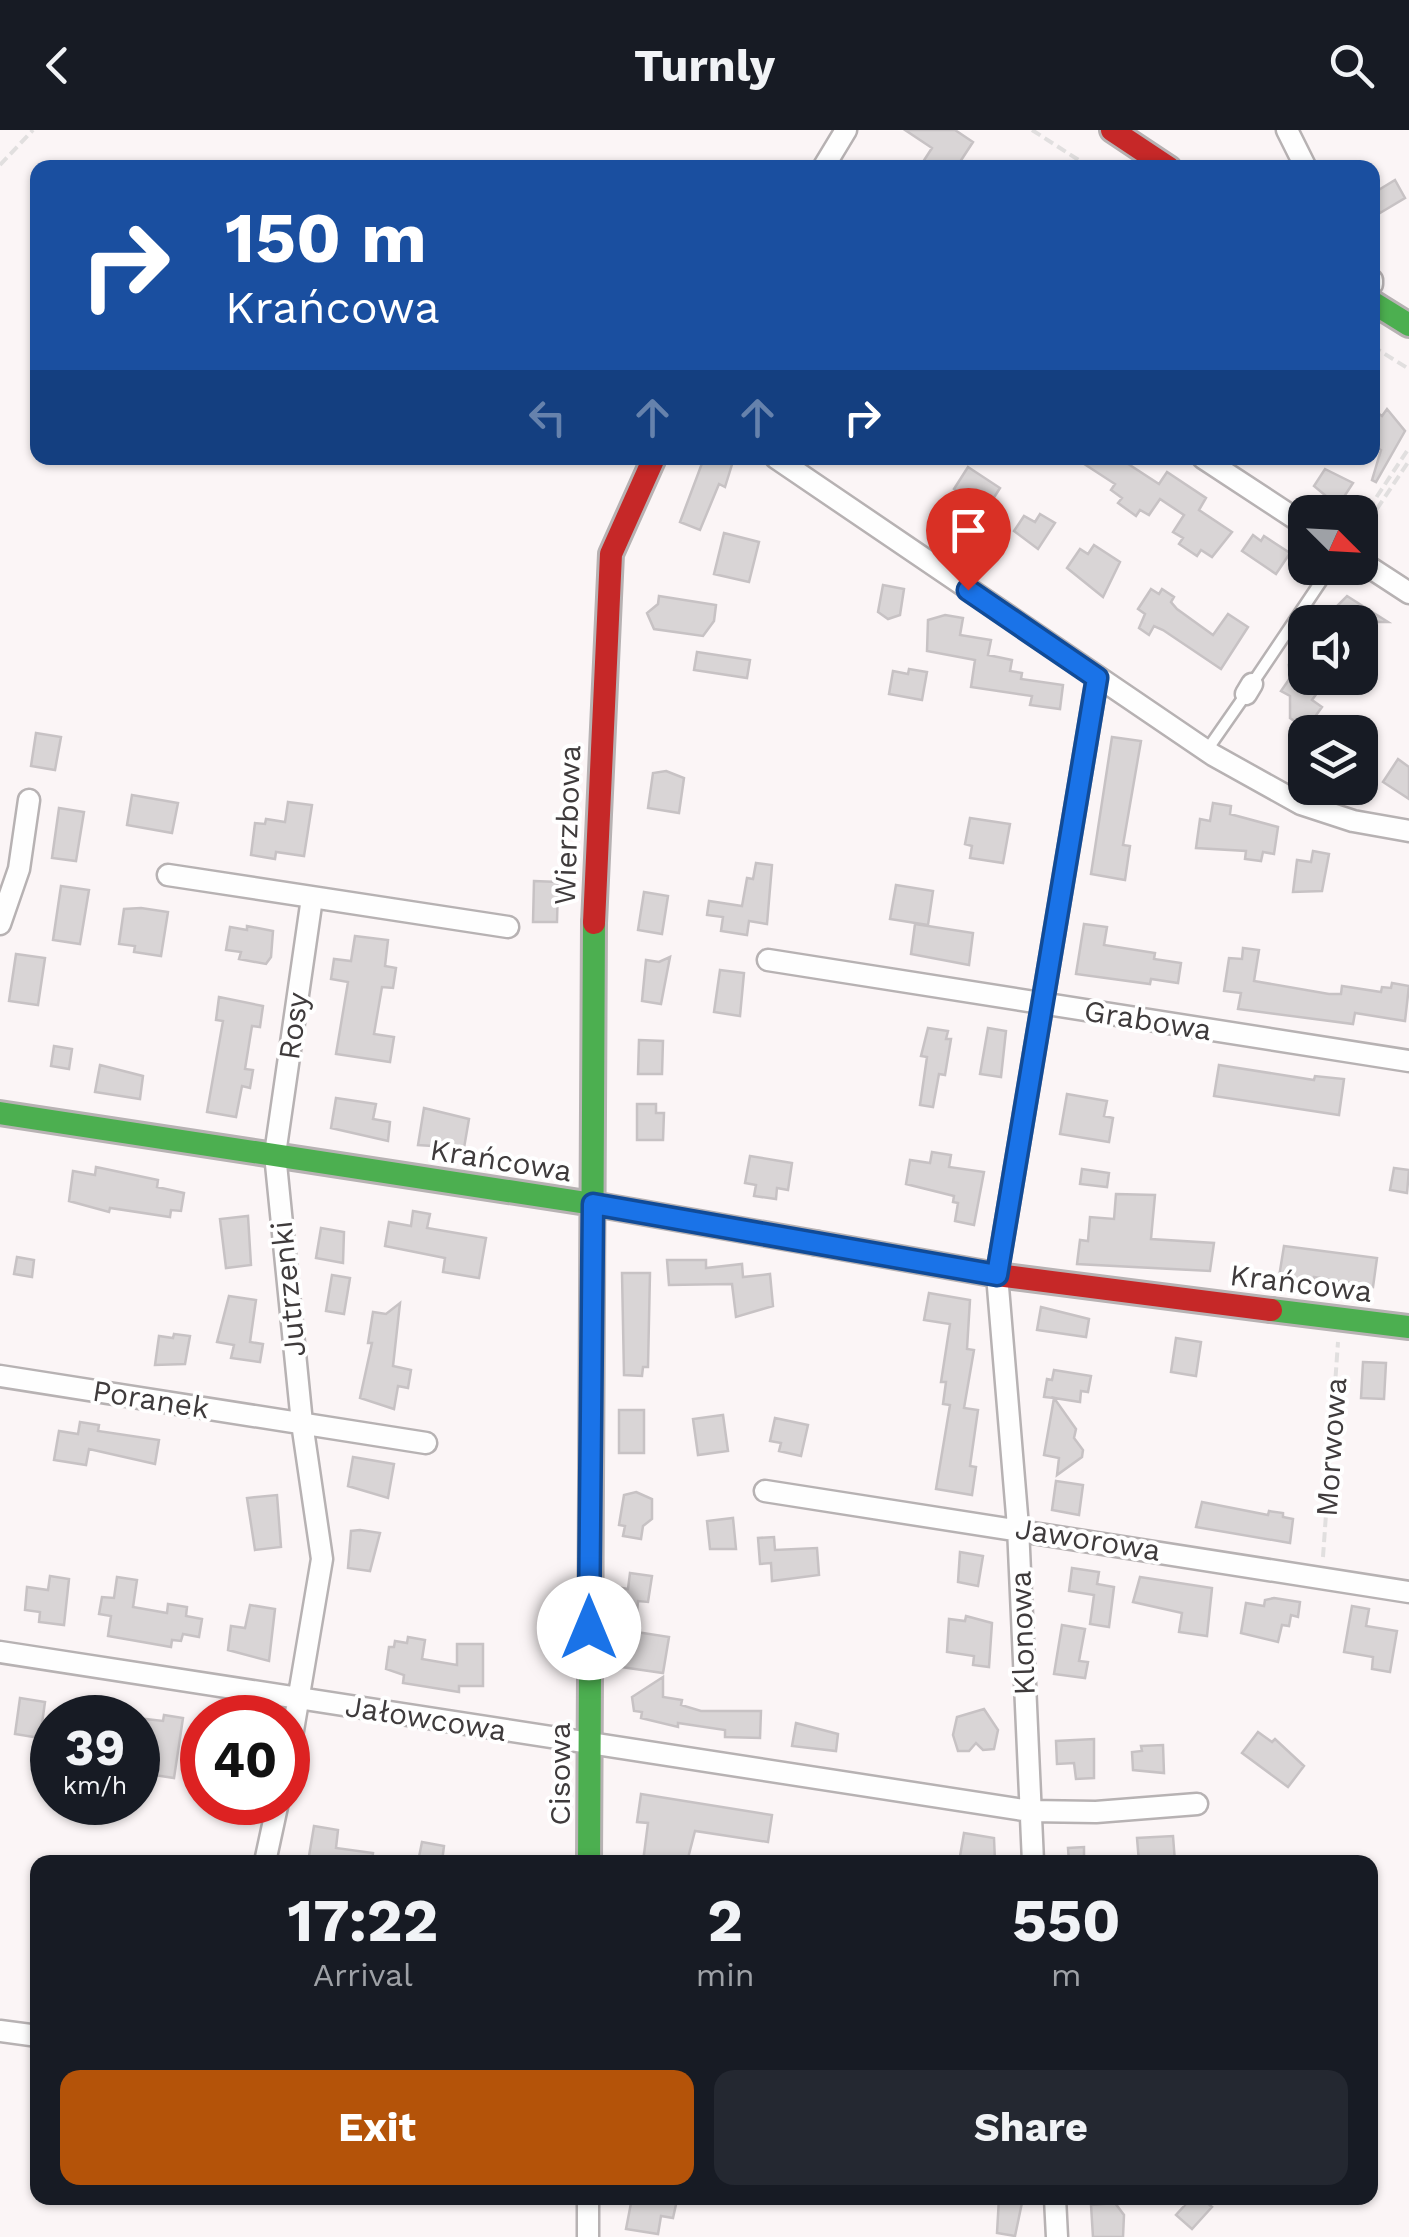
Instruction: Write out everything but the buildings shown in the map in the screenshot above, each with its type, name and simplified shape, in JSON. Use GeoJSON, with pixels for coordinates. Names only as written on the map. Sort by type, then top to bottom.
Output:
{"type":"FeatureCollection","features":[{"type":"Feature","properties":{"kind":"street"},"geometry":{"type":"LineString","coordinates":[[828,160],[846,130]]}},
{"type":"Feature","properties":{"kind":"street"},"geometry":{"type":"LineString","coordinates":[[1112,130],[1157,160]]}},
{"type":"Feature","properties":{"kind":"street"},"geometry":{"type":"LineString","coordinates":[[1288,130],[1301,160]]}},
{"type":"Feature","properties":{"kind":"street"},"geometry":{"type":"LineString","coordinates":[[1380,307],[1409,326]]}},
{"type":"Feature","properties":{"kind":"street","name":"Wierzbowa"},"geometry":{"type":"LineString","coordinates":[[593,1204],[594,860],[611,554],[651,465]]}},
{"type":"Feature","properties":{"kind":"street"},"geometry":{"type":"LineString","coordinates":[[787,465],[1207,751],[1301,804],[1353,821],[1409,830]]}},
{"type":"Feature","properties":{"kind":"street"},"geometry":{"type":"LineString","coordinates":[[1214,465],[1288,513]]}},
{"type":"Feature","properties":{"kind":"street"},"geometry":{"type":"LineString","coordinates":[[1378,573],[1409,593]]}},
{"type":"Feature","properties":{"kind":"street","name":"Klonowa"},"geometry":{"type":"LineString","coordinates":[[1033,1855],[1018,1527],[997,1275],[1097,678]]}},
{"type":"Feature","properties":{"kind":"street"},"geometry":{"type":"LineString","coordinates":[[0,924],[19,869],[29,800]]}},
{"type":"Feature","properties":{"kind":"street"},"geometry":{"type":"LineString","coordinates":[[168,875],[508,927]]}},
{"type":"Feature","properties":{"kind":"street","name":"Rosy"},"geometry":{"type":"LineString","coordinates":[[275,1154],[312,898]]}},
{"type":"Feature","properties":{"kind":"street","name":"Grabowa"},"geometry":{"type":"LineString","coordinates":[[768,960],[1409,1060]]}},
{"type":"Feature","properties":{"kind":"street","name":"Krańcowa"},"geometry":{"type":"LineString","coordinates":[[0,1112],[593,1204],[997,1275],[1409,1326]]}},
{"type":"Feature","properties":{"kind":"street","name":"Jutrzenki"},"geometry":{"type":"LineString","coordinates":[[275,1154],[302,1423],[322,1558],[301,1695]]}},
{"type":"Feature","properties":{"kind":"street","name":"Cisowa"},"geometry":{"type":"LineString","coordinates":[[589,1855],[593,1204]]}},
{"type":"Feature","properties":{"kind":"street","name":"Poranek"},"geometry":{"type":"LineString","coordinates":[[0,1376],[302,1423]]}},
{"type":"Feature","properties":{"kind":"street"},"geometry":{"type":"LineString","coordinates":[[302,1423],[426,1443]]}},
{"type":"Feature","properties":{"kind":"street","name":"Jaworowa"},"geometry":{"type":"LineString","coordinates":[[766,1491],[1018,1527],[1409,1592]]}},
{"type":"Feature","properties":{"kind":"street","name":"Jałowcowa"},"geometry":{"type":"LineString","coordinates":[[0,1652],[281,1695]]}},
{"type":"Feature","properties":{"kind":"street","name":"Jałowcowa"},"geometry":{"type":"LineString","coordinates":[[310,1699],[1030,1811]]}},
{"type":"Feature","properties":{"kind":"street"},"geometry":{"type":"LineString","coordinates":[[1030,1811],[1096,1812],[1197,1804]]}},
{"type":"Feature","properties":{"kind":"street"},"geometry":{"type":"LineString","coordinates":[[267,1855],[273,1825]]}},
{"type":"Feature","properties":{"kind":"street"},"geometry":{"type":"LineString","coordinates":[[0,2030],[30,2035]]}},
{"type":"Feature","properties":{"kind":"street"},"geometry":{"type":"LineString","coordinates":[[588,2205],[588,2237]]}},
{"type":"Feature","properties":{"kind":"street"},"geometry":{"type":"LineString","coordinates":[[1055,2205],[1057,2237]]}},
{"type":"Feature","properties":{"kind":"lane"},"geometry":{"type":"LineString","coordinates":[[1207,751],[1319,585]]}},
{"type":"Feature","properties":{"kind":"path"},"geometry":{"type":"LineString","coordinates":[[0,165],[33,130]]}},
{"type":"Feature","properties":{"kind":"path"},"geometry":{"type":"LineString","coordinates":[[1032,130],[1079,160]]}},
{"type":"Feature","properties":{"kind":"path"},"geometry":{"type":"LineString","coordinates":[[0,156],[10,154]]}},
{"type":"Feature","properties":{"kind":"path"},"geometry":{"type":"LineString","coordinates":[[1380,351],[1409,369]]}},
{"type":"Feature","properties":{"kind":"path"},"geometry":{"type":"LineString","coordinates":[[1378,495],[1409,448]]}},
{"type":"Feature","properties":{"kind":"path"},"geometry":{"type":"LineString","coordinates":[[1378,507],[1409,461]]}},
{"type":"Feature","properties":{"kind":"path","name":"Morwowa"},"geometry":{"type":"LineString","coordinates":[[1322,1577],[1340,1318]]}},
{"type":"Feature","properties":{"kind":"traffic: fast"},"geometry":{"type":"LineString","coordinates":[[1380,307],[1409,325]]}},
{"type":"Feature","properties":{"kind":"traffic: fast"},"geometry":{"type":"LineString","coordinates":[[589,1855],[594,923]]}},
{"type":"Feature","properties":{"kind":"traffic: fast"},"geometry":{"type":"LineString","coordinates":[[0,1113],[593,1204],[816,1243]]}},
{"type":"Feature","properties":{"kind":"traffic: fast"},"geometry":{"type":"LineString","coordinates":[[1271,1310],[1409,1327]]}},
{"type":"Feature","properties":{"kind":"traffic: jam"},"geometry":{"type":"LineString","coordinates":[[1112,130],[1157,160]]}},
{"type":"Feature","properties":{"kind":"traffic: jam"},"geometry":{"type":"LineString","coordinates":[[594,923],[611,554],[651,465]]}},
{"type":"Feature","properties":{"kind":"traffic: jam"},"geometry":{"type":"LineString","coordinates":[[816,1243],[997,1275],[1271,1310]]}},
{"type":"Feature","properties":{"kind":"route"},"geometry":{"type":"LineString","coordinates":[[589,1628],[593,1204],[997,1275],[1097,678],[968,590]]}}]}
